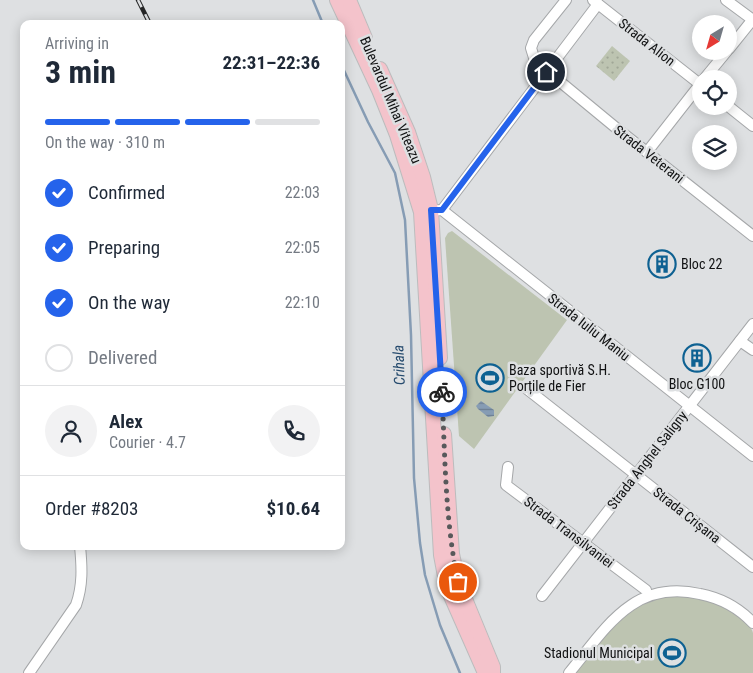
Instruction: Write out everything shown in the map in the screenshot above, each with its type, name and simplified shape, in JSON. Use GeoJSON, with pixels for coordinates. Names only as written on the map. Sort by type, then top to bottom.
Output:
{"type":"FeatureCollection","features":[{"type":"Feature","properties":{"kind":"main road","name":"Bulevardul Mihai Viteazu"},"geometry":{"type":"LineString","coordinates":[[337,0],[358,34],[408,132],[423,177],[431,211],[452,554],[458,582],[493,667],[493,673]]}},
{"type":"Feature","properties":{"kind":"main road","name":"Bulevardul Mihai Viteazu"},"geometry":{"type":"LineString","coordinates":[[349,0],[358,34]]}},
{"type":"Feature","properties":{"kind":"main road","name":"Bulevardul Mihai Viteazu"},"geometry":{"type":"LineString","coordinates":[[431,211],[441,556],[447,586],[485,673]]}},
{"type":"Feature","properties":{"kind":"street","name":"Strada Veterani"},"geometry":{"type":"LineString","coordinates":[[566,0],[534,40],[531,48],[535,61],[546,72],[753,236]]}},
{"type":"Feature","properties":{"kind":"street"},"geometry":{"type":"LineString","coordinates":[[726,0],[753,19],[738,38]]}},
{"type":"Feature","properties":{"kind":"street"},"geometry":{"type":"LineString","coordinates":[[431,211],[546,72],[595,2]]}},
{"type":"Feature","properties":{"kind":"street","name":"Strada Alion"},"geometry":{"type":"LineString","coordinates":[[595,2],[692,75]]}},
{"type":"Feature","properties":{"kind":"street"},"geometry":{"type":"LineString","coordinates":[[712,70],[720,60]]}},
{"type":"Feature","properties":{"kind":"street"},"geometry":{"type":"LineString","coordinates":[[647,152],[692,95]]}},
{"type":"Feature","properties":{"kind":"street"},"geometry":{"type":"LineString","coordinates":[[737,113],[753,126]]}},
{"type":"Feature","properties":{"kind":"street","name":"Strada Iuliu Maniu"},"geometry":{"type":"LineString","coordinates":[[431,211],[753,456]]}},
{"type":"Feature","properties":{"kind":"street","name":"Strada Anghel Saligny"},"geometry":{"type":"LineString","coordinates":[[542,596],[753,324]]}},
{"type":"Feature","properties":{"kind":"street"},"geometry":{"type":"LineString","coordinates":[[740,340],[753,350]]}},
{"type":"Feature","properties":{"kind":"street","name":"Strada Crișana"},"geometry":{"type":"LineString","coordinates":[[527,389],[753,567]]}},
{"type":"Feature","properties":{"kind":"street","name":"Strada Transilvaniei"},"geometry":{"type":"LineString","coordinates":[[508,467],[506,485],[646,590]]}},
{"type":"Feature","properties":{"kind":"street"},"geometry":{"type":"LineString","coordinates":[[29,673],[76,605],[82,577],[80,550]]}},
{"type":"Feature","properties":{"kind":"street"},"geometry":{"type":"LineString","coordinates":[[569,673],[613,620],[628,606],[651,595],[664,592],[686,591],[705,595],[723,601],[739,610],[753,623]]}},
{"type":"Feature","properties":{"kind":"green space"},"geometry":{"type":"Polygon","coordinates":[[[612,46],[630,61],[614,81],[596,66],[612,46]]]}},
{"type":"Feature","properties":{"kind":"green space","name":"Baza sportivă S.H. Porțile de Fier"},"geometry":{"type":"Polygon","coordinates":[[[452,231],[567,320],[474,449],[459,436],[445,238],[452,231]]]}},
{"type":"Feature","properties":{"kind":"green space","name":"Stadionul Municipal"},"geometry":{"type":"Polygon","coordinates":[[[671,596],[700,598],[717,604],[748,625],[753,633],[753,673],[575,673],[606,634],[626,614],[654,600],[671,596]]]}},
{"type":"Feature","properties":{"kind":"water"},"geometry":{"type":"Polygon","coordinates":[[[481,401],[494,410],[494,416],[488,417],[478,409],[476,406],[481,401]]]}},
{"type":"Feature","properties":{"kind":"waterway","name":"Crihala"},"geometry":{"type":"LineString","coordinates":[[313,0],[321,20]]}},
{"type":"Feature","properties":{"kind":"waterway","name":"Crihala"},"geometry":{"type":"LineString","coordinates":[[345,73],[395,173],[405,220],[411,335],[414,478],[420,543],[425,575],[440,625],[460,673]]}},
{"type":"Feature","properties":{"kind":"railway"},"geometry":{"type":"LineString","coordinates":[[138,0],[148,20]]}},
{"type":"Feature","properties":{"kind":"way so far"},"geometry":{"type":"LineString","coordinates":[[442,392],[448,507],[452,554],[458,582]]}},
{"type":"Feature","properties":{"kind":"place","name":"Bloc 22"},"geometry":{"type":"Point","coordinates":[662,264]}},
{"type":"Feature","properties":{"kind":"place","name":"Bloc G100"},"geometry":{"type":"Point","coordinates":[697,358]}},
{"type":"Feature","properties":{"kind":"place","name":"Baza sportivă S.H. Porțile de Fier"},"geometry":{"type":"Point","coordinates":[490,378]}},
{"type":"Feature","properties":{"kind":"place","name":"Stadionul Municipal"},"geometry":{"type":"Point","coordinates":[672,653]}},
{"type":"Feature","properties":{"kind":"route"},"geometry":{"type":"LineString","coordinates":[[442,392],[431,210],[442,210],[546,72]]}}]}
